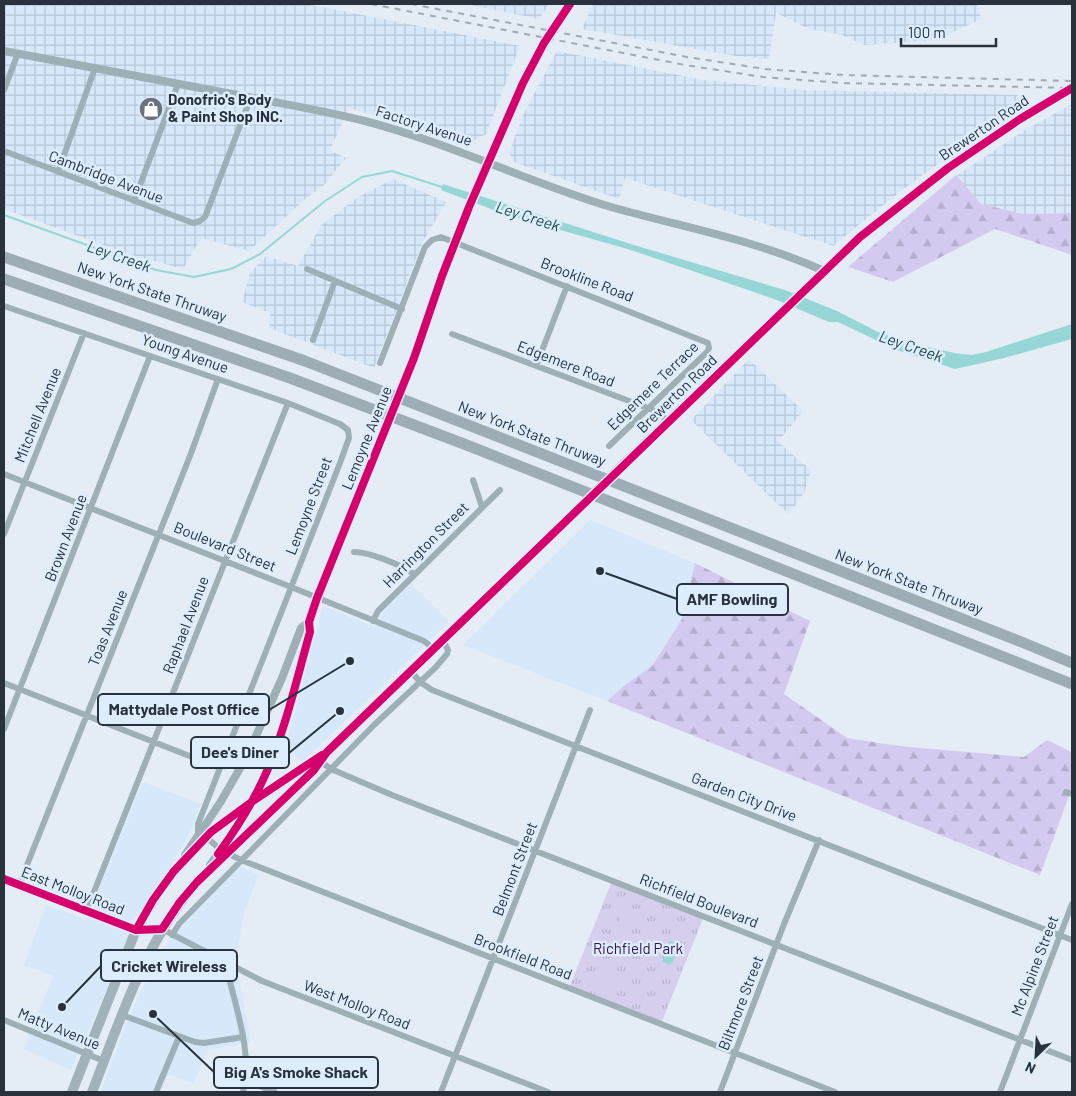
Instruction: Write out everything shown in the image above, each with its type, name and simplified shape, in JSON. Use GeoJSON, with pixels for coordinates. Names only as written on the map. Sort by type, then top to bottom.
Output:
{"type":"FeatureCollection","features":[{"type":"Feature","properties":{"kind":"highway","name":"New York State Thruway"},"geometry":{"type":"LineString","coordinates":[[4,257],[301,360],[1072,663]]}},
{"type":"Feature","properties":{"kind":"highway"},"geometry":{"type":"LineString","coordinates":[[4,279],[290,378],[455,440],[1072,684]]}},
{"type":"Feature","properties":{"kind":"main road","name":"Brewerton Road"},"geometry":{"type":"LineString","coordinates":[[92,1092],[144,961],[180,902],[224,852],[307,777],[327,752],[860,237],[947,169],[1020,119],[1072,88]]}},
{"type":"Feature","properties":{"kind":"main road","name":"Brewerton Road"},"geometry":{"type":"LineString","coordinates":[[72,1092],[136,930],[153,900],[174,871],[202,836],[309,762],[327,752]]}},
{"type":"Feature","properties":{"kind":"street","name":"Lemoyne Avenue"},"geometry":{"type":"LineString","coordinates":[[224,852],[267,772],[286,717],[310,632],[309,622],[317,598],[408,372],[469,206],[523,83],[544,43],[570,4]]}},
{"type":"Feature","properties":{"kind":"street","name":"Factory Avenue"},"geometry":{"type":"LineString","coordinates":[[4,51],[365,121],[489,162],[602,204],[733,239],[803,262],[824,271]]}},
{"type":"Feature","properties":{"kind":"street"},"geometry":{"type":"LineString","coordinates":[[4,90],[18,54]]}},
{"type":"Feature","properties":{"kind":"street"},"geometry":{"type":"LineString","coordinates":[[58,172],[95,68]]}},
{"type":"Feature","properties":{"kind":"street"},"geometry":{"type":"LineString","coordinates":[[134,202],[178,84]]}},
{"type":"Feature","properties":{"kind":"street","name":"Cambridge Avenue"},"geometry":{"type":"LineString","coordinates":[[4,151],[193,223],[205,217],[251,98]]}},
{"type":"Feature","properties":{"kind":"street"},"geometry":{"type":"LineString","coordinates":[[380,363],[428,243],[441,237],[456,242]]}},
{"type":"Feature","properties":{"kind":"street","name":"Brookline Road"},"geometry":{"type":"LineString","coordinates":[[456,242],[708,343]]}},
{"type":"Feature","properties":{"kind":"street"},"geometry":{"type":"LineString","coordinates":[[307,269],[402,310]]}},
{"type":"Feature","properties":{"kind":"street"},"geometry":{"type":"LineString","coordinates":[[313,340],[335,281]]}},
{"type":"Feature","properties":{"kind":"street"},"geometry":{"type":"LineString","coordinates":[[536,366],[568,286]]}},
{"type":"Feature","properties":{"kind":"street","name":"Young Avenue"},"geometry":{"type":"LineString","coordinates":[[4,306],[288,403],[345,426],[348,430],[349,438]]}},
{"type":"Feature","properties":{"kind":"street","name":"Mitchell Avenue"},"geometry":{"type":"LineString","coordinates":[[4,534],[84,333]]}},
{"type":"Feature","properties":{"kind":"street","name":"Edgemere Road"},"geometry":{"type":"LineString","coordinates":[[452,334],[648,408],[669,421]]}},
{"type":"Feature","properties":{"kind":"street","name":"Edgemere Terrace"},"geometry":{"type":"LineString","coordinates":[[610,446],[707,352],[709,348],[708,343]]}},
{"type":"Feature","properties":{"kind":"street","name":"Brown Avenue"},"geometry":{"type":"LineString","coordinates":[[4,728],[150,356]]}},
{"type":"Feature","properties":{"kind":"street","name":"Toas Avenue"},"geometry":{"type":"LineString","coordinates":[[19,885],[218,379]]}},
{"type":"Feature","properties":{"kind":"street","name":"Raphael Avenue"},"geometry":{"type":"LineString","coordinates":[[86,912],[288,403]]}},
{"type":"Feature","properties":{"kind":"street","name":"Lemoyne Street"},"geometry":{"type":"LineString","coordinates":[[202,836],[198,824],[349,438]]}},
{"type":"Feature","properties":{"kind":"street","name":"Boulevard Street"},"geometry":{"type":"LineString","coordinates":[[4,474],[424,641],[434,649]]}},
{"type":"Feature","properties":{"kind":"street"},"geometry":{"type":"LineString","coordinates":[[473,480],[482,507]]}},
{"type":"Feature","properties":{"kind":"street","name":"Harrington Street"},"geometry":{"type":"LineString","coordinates":[[374,621],[378,611],[500,490]]}},
{"type":"Feature","properties":{"kind":"street"},"geometry":{"type":"LineString","coordinates":[[354,552],[368,554],[407,569],[414,574]]}},
{"type":"Feature","properties":{"kind":"street","name":"Lemoyne Avenue"},"geometry":{"type":"LineString","coordinates":[[202,836],[246,756],[282,678],[301,628],[309,622]]}},
{"type":"Feature","properties":{"kind":"street"},"geometry":{"type":"LineString","coordinates":[[172,935],[179,924],[241,860],[374,725],[448,654],[443,640]]}},
{"type":"Feature","properties":{"kind":"street","name":"Garden City Drive"},"geometry":{"type":"LineString","coordinates":[[411,671],[420,682],[432,690],[1072,940]]}},
{"type":"Feature","properties":{"kind":"street"},"geometry":{"type":"LineString","coordinates":[[4,683],[220,768]]}},
{"type":"Feature","properties":{"kind":"street","name":"Belmont Street"},"geometry":{"type":"LineString","coordinates":[[440,1092],[590,710]]}},
{"type":"Feature","properties":{"kind":"street","name":"Richfield Boulevard"},"geometry":{"type":"LineString","coordinates":[[320,761],[332,769],[392,795],[1072,1060]]}},
{"type":"Feature","properties":{"kind":"street","name":"Brookfield Road"},"geometry":{"type":"LineString","coordinates":[[202,836],[224,852],[241,860],[835,1092]]}},
{"type":"Feature","properties":{"kind":"street","name":"Biltmore Street"},"geometry":{"type":"LineString","coordinates":[[720,1092],[818,840]]}},
{"type":"Feature","properties":{"kind":"street","name":"East Molloy Road"},"geometry":{"type":"LineString","coordinates":[[4,879],[136,930],[162,930]]}},
{"type":"Feature","properties":{"kind":"street","name":"Mc Alpine Street"},"geometry":{"type":"LineString","coordinates":[[1000,1092],[1072,904]]}},
{"type":"Feature","properties":{"kind":"street","name":"West Molloy Road"},"geometry":{"type":"LineString","coordinates":[[162,930],[262,981],[548,1092]]}},
{"type":"Feature","properties":{"kind":"street"},"geometry":{"type":"LineString","coordinates":[[228,964],[228,973],[243,1038],[247,1068],[243,1092]]}},
{"type":"Feature","properties":{"kind":"street"},"geometry":{"type":"LineString","coordinates":[[122,1015],[195,1042],[204,1043],[243,1038]]}},
{"type":"Feature","properties":{"kind":"street","name":"Matty Avenue"},"geometry":{"type":"LineString","coordinates":[[4,1020],[104,1061]]}},
{"type":"Feature","properties":{"kind":"street"},"geometry":{"type":"LineString","coordinates":[[156,1092],[180,1037]]}},
{"type":"Feature","properties":{"kind":"street"},"geometry":{"type":"LineString","coordinates":[[246,1081],[275,1092]]}},
{"type":"Feature","properties":{"kind":"shaded area"},"geometry":{"type":"Polygon","coordinates":[[[4,4],[307,4],[520,46],[486,134],[470,142],[349,108],[330,150],[346,158],[324,185],[305,199],[249,251],[201,238],[183,269],[125,253],[4,209],[4,4]]]}},
{"type":"Feature","properties":{"kind":"shaded area"},"geometry":{"type":"Polygon","coordinates":[[[466,4],[549,4],[539,19],[466,4]]]}},
{"type":"Feature","properties":{"kind":"shaded area"},"geometry":{"type":"Polygon","coordinates":[[[593,4],[977,4],[981,19],[936,40],[864,45],[842,35],[809,29],[776,13],[769,59],[736,56],[582,29],[593,4]]]}},
{"type":"Feature","properties":{"kind":"shaded area"},"geometry":{"type":"Polygon","coordinates":[[[557,51],[704,80],[804,90],[1018,95],[1019,109],[902,190],[833,246],[625,178],[619,199],[514,162],[509,153],[523,115],[557,51]]]}},
{"type":"Feature","properties":{"kind":"shaded area"},"geometry":{"type":"Polygon","coordinates":[[[1072,104],[1072,213],[1023,214],[981,204],[956,176],[1025,130],[1072,104]]]}},
{"type":"Feature","properties":{"kind":"shaded area"},"geometry":{"type":"Polygon","coordinates":[[[393,179],[446,202],[422,243],[374,368],[269,328],[270,313],[242,302],[250,273],[266,256],[298,266],[321,225],[358,197],[393,179]]]}},
{"type":"Feature","properties":{"kind":"shaded area"},"geometry":{"type":"Polygon","coordinates":[[[749,359],[803,411],[778,442],[811,470],[804,493],[789,514],[691,420],[749,359]]]}},
{"type":"Feature","properties":{"kind":"shaded area"},"geometry":{"type":"Polygon","coordinates":[[[590,520],[695,563],[682,619],[652,666],[625,685],[607,701],[463,645],[590,520]]]}},
{"type":"Feature","properties":{"kind":"shaded area"},"geometry":{"type":"Polygon","coordinates":[[[411,584],[449,622],[302,762],[286,745],[323,606],[375,627],[386,608],[411,584]]]}},
{"type":"Feature","properties":{"kind":"shaded area"},"geometry":{"type":"Polygon","coordinates":[[[143,782],[201,804],[190,832],[176,858],[135,918],[106,991],[71,1070],[24,1049],[53,976],[24,965],[46,905],[87,919],[143,782]]]}},
{"type":"Feature","properties":{"kind":"shaded area"},"geometry":{"type":"Polygon","coordinates":[[[239,866],[259,875],[244,912],[236,962],[251,1042],[207,1050],[194,1084],[169,1074],[161,1092],[100,1092],[131,1013],[161,950],[239,866]]]}},
{"type":"Feature","properties":{"kind":"green space"},"geometry":{"type":"Polygon","coordinates":[[[956,175],[981,204],[1023,214],[1072,213],[1072,255],[995,229],[893,282],[848,267],[956,175]]]}},
{"type":"Feature","properties":{"kind":"green space"},"geometry":{"type":"Polygon","coordinates":[[[695,563],[810,621],[784,694],[847,738],[899,746],[1024,757],[1047,740],[1072,752],[1072,788],[1040,875],[607,701],[625,685],[652,666],[682,619],[695,563]]]}},
{"type":"Feature","properties":{"kind":"green space","name":"Richfield Park"},"geometry":{"type":"Polygon","coordinates":[[[612,881],[704,916],[661,1024],[569,988],[612,881]]]}},
{"type":"Feature","properties":{"kind":"green space"},"geometry":{"type":"Polygon","coordinates":[[[621,915],[636,921],[631,932],[617,926],[621,915]]]}},
{"type":"Feature","properties":{"kind":"green space"},"geometry":{"type":"Polygon","coordinates":[[[602,969],[622,977],[616,991],[596,983],[602,969]]]}},
{"type":"Feature","properties":{"kind":"water"},"geometry":{"type":"Polygon","coordinates":[[[443,184],[634,245],[785,290],[837,311],[876,331],[908,343],[971,355],[986,352],[1072,324],[1072,339],[1004,358],[955,369],[897,350],[838,322],[829,322],[777,300],[631,250],[507,215],[441,190],[443,184]]]}},
{"type":"Feature","properties":{"kind":"water"},"geometry":{"type":"Polygon","coordinates":[[[670,941],[680,945],[671,965],[662,962],[670,941]]]}},
{"type":"Feature","properties":{"kind":"waterway","name":"Ley Creek"},"geometry":{"type":"LineString","coordinates":[[4,215],[156,270],[194,277],[231,269],[260,254],[325,201],[362,177],[392,171],[442,187]]}},
{"type":"Feature","properties":{"kind":"railway"},"geometry":{"type":"LineString","coordinates":[[371,4],[685,65],[763,77],[842,83],[1072,88]]}},
{"type":"Feature","properties":{"kind":"railway"},"geometry":{"type":"LineString","coordinates":[[411,4],[687,57],[765,69],[843,75],[1072,81]]}},
{"type":"Feature","properties":{"kind":"cycle path"},"geometry":{"type":"LineString","coordinates":[[218,854],[251,804],[274,754],[296,685],[310,632],[309,622],[317,598],[414,358],[442,276],[469,207],[523,83],[544,43],[570,4]]}},
{"type":"Feature","properties":{"kind":"cycle path"},"geometry":{"type":"LineString","coordinates":[[4,879],[136,930],[162,929],[180,902],[197,882],[314,770],[327,752],[860,237],[948,168],[1020,119],[1072,88]]}},
{"type":"Feature","properties":{"kind":"cycle path"},"geometry":{"type":"LineString","coordinates":[[136,930],[153,900],[174,871],[211,832],[253,801],[322,755]]}},
{"type":"Feature","properties":{"kind":"place","name":"Donofrio's Body & Paint Shop INC."},"geometry":{"type":"Point","coordinates":[151,109]}},
{"type":"Feature","properties":{"kind":"place","name":"AMF Bowling"},"geometry":{"type":"Point","coordinates":[600,571]}},
{"type":"Feature","properties":{"kind":"place","name":"Mattydale Post Office"},"geometry":{"type":"Point","coordinates":[350,661]}},
{"type":"Feature","properties":{"kind":"place","name":"Dee's Diner"},"geometry":{"type":"Point","coordinates":[340,711]}},
{"type":"Feature","properties":{"kind":"place","name":"Cricket Wireless"},"geometry":{"type":"Point","coordinates":[62,1007]}},
{"type":"Feature","properties":{"kind":"place","name":"Big A's Smoke Shack"},"geometry":{"type":"Point","coordinates":[153,1014]}}]}
